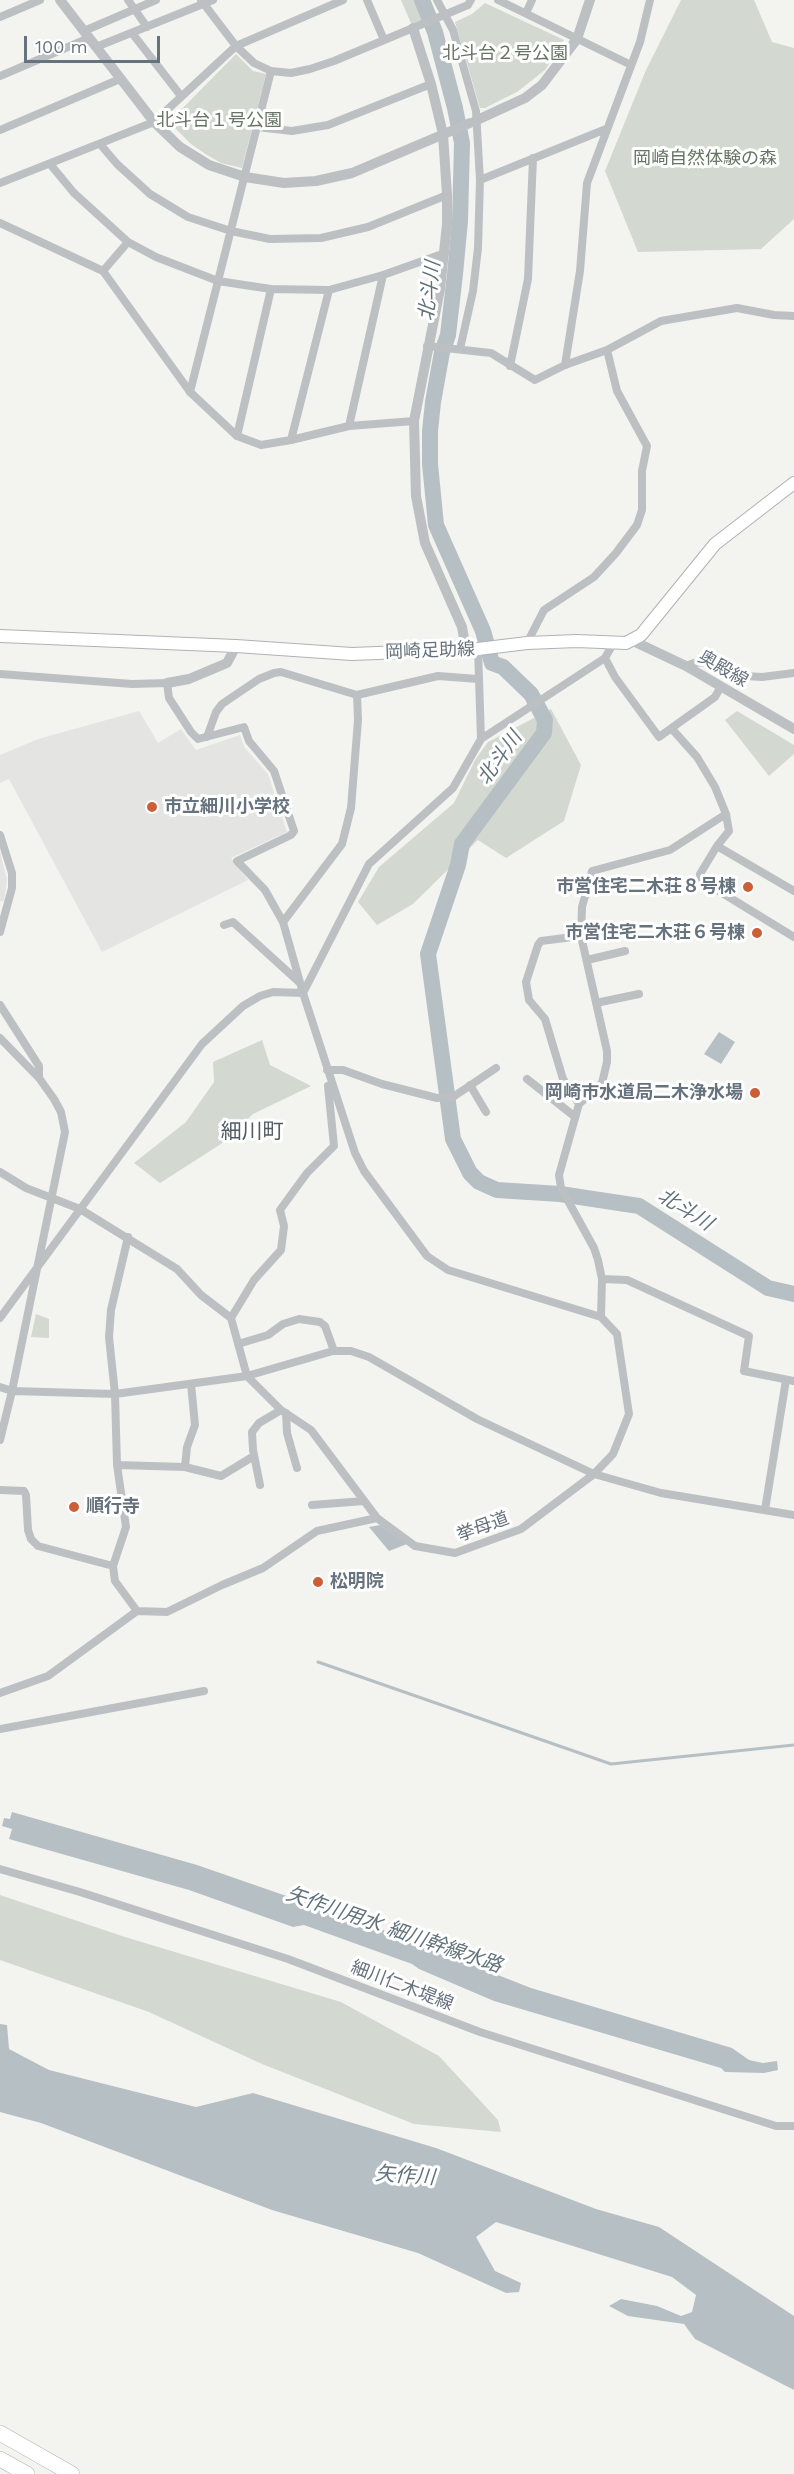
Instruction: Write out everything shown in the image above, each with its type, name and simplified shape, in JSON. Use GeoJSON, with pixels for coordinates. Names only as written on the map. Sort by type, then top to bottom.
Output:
{"type":"FeatureCollection","features":[{"type":"Feature","properties":{"kind":"highway"},"geometry":{"type":"LineString","coordinates":[[0,2433],[72,2474]]}},
{"type":"Feature","properties":{"kind":"highway"},"geometry":{"type":"LineString","coordinates":[[0,2459],[27,2474]]}},
{"type":"Feature","properties":{"kind":"main road"},"geometry":{"type":"LineString","coordinates":[[633,641],[641,635],[715,544],[794,483]]}},
{"type":"Feature","properties":{"kind":"main road","name":"岡崎足助線"},"geometry":{"type":"LineString","coordinates":[[0,636],[236,646],[351,654],[480,649],[527,643],[626,643],[633,641]]}},
{"type":"Feature","properties":{"kind":"street"},"geometry":{"type":"LineString","coordinates":[[0,17],[40,0]]}},
{"type":"Feature","properties":{"kind":"street"},"geometry":{"type":"LineString","coordinates":[[60,0],[154,122],[180,147],[209,165],[245,177],[284,183],[316,181],[352,173],[510,106],[535,91],[552,74],[577,39],[590,0]]}},
{"type":"Feature","properties":{"kind":"street"},"geometry":{"type":"LineString","coordinates":[[128,0],[147,27]]}},
{"type":"Feature","properties":{"kind":"street"},"geometry":{"type":"LineString","coordinates":[[0,75],[90,39],[134,9],[156,0]]}},
{"type":"Feature","properties":{"kind":"street"},"geometry":{"type":"LineString","coordinates":[[90,39],[132,33],[203,2],[213,0]]}},
{"type":"Feature","properties":{"kind":"street"},"geometry":{"type":"LineString","coordinates":[[0,183],[154,122],[236,46],[344,0]]}},
{"type":"Feature","properties":{"kind":"street"},"geometry":{"type":"LineString","coordinates":[[367,0],[384,40]]}},
{"type":"Feature","properties":{"kind":"street"},"geometry":{"type":"LineString","coordinates":[[437,0],[442,15],[453,30],[476,111],[473,122],[480,180],[478,248],[473,291],[456,349]]}},
{"type":"Feature","properties":{"kind":"street"},"geometry":{"type":"LineString","coordinates":[[203,2],[236,46],[254,63],[271,71],[291,73],[310,69],[384,40],[468,5],[471,0]]}},
{"type":"Feature","properties":{"kind":"street"},"geometry":{"type":"LineString","coordinates":[[498,0],[631,65]]}},
{"type":"Feature","properties":{"kind":"street"},"geometry":{"type":"LineString","coordinates":[[526,13],[532,0]]}},
{"type":"Feature","properties":{"kind":"street"},"geometry":{"type":"LineString","coordinates":[[565,365],[580,271],[587,183],[631,65],[644,27],[650,0]]}},
{"type":"Feature","properties":{"kind":"street"},"geometry":{"type":"LineString","coordinates":[[415,27],[446,133],[447,195],[445,253],[440,290],[414,421],[416,496],[425,543],[462,627],[480,649],[478,679],[481,739]]}},
{"type":"Feature","properties":{"kind":"street"},"geometry":{"type":"LineString","coordinates":[[132,33],[181,96]]}},
{"type":"Feature","properties":{"kind":"street"},"geometry":{"type":"LineString","coordinates":[[190,392],[271,71]]}},
{"type":"Feature","properties":{"kind":"street"},"geometry":{"type":"LineString","coordinates":[[0,130],[120,79]]}},
{"type":"Feature","properties":{"kind":"street"},"geometry":{"type":"LineString","coordinates":[[257,127],[292,131],[328,125],[430,84]]}},
{"type":"Feature","properties":{"kind":"street"},"geometry":{"type":"LineString","coordinates":[[480,180],[606,129]]}},
{"type":"Feature","properties":{"kind":"street"},"geometry":{"type":"LineString","coordinates":[[100,144],[117,164],[150,194],[188,217],[231,231],[270,239],[321,238],[368,227],[447,195]]}},
{"type":"Feature","properties":{"kind":"street"},"geometry":{"type":"LineString","coordinates":[[510,366],[528,279],[533,158]]}},
{"type":"Feature","properties":{"kind":"street"},"geometry":{"type":"LineString","coordinates":[[50,164],[74,193],[128,242],[156,257],[218,281],[271,289],[329,290],[383,275],[445,253]]}},
{"type":"Feature","properties":{"kind":"street"},"geometry":{"type":"LineString","coordinates":[[0,223],[103,271],[190,392],[237,436],[261,445],[350,426],[414,421]]}},
{"type":"Feature","properties":{"kind":"street"},"geometry":{"type":"LineString","coordinates":[[103,271],[128,242]]}},
{"type":"Feature","properties":{"kind":"street"},"geometry":{"type":"LineString","coordinates":[[350,426],[383,275]]}},
{"type":"Feature","properties":{"kind":"street"},"geometry":{"type":"LineString","coordinates":[[237,436],[271,289]]}},
{"type":"Feature","properties":{"kind":"street"},"geometry":{"type":"LineString","coordinates":[[291,440],[329,290]]}},
{"type":"Feature","properties":{"kind":"street"},"geometry":{"type":"LineString","coordinates":[[430,346],[490,353],[535,380],[565,365],[607,350],[662,321],[737,308],[794,316]]}},
{"type":"Feature","properties":{"kind":"street"},"geometry":{"type":"LineString","coordinates":[[527,643],[543,610],[594,577],[637,525],[642,510],[642,471],[647,447],[617,391],[607,350]]}},
{"type":"Feature","properties":{"kind":"street","name":"奥殿線"},"geometry":{"type":"LineString","coordinates":[[633,641],[686,666],[720,688],[794,729]]}},
{"type":"Feature","properties":{"kind":"street"},"geometry":{"type":"LineString","coordinates":[[303,993],[369,864],[453,788],[481,739],[605,658],[614,642]]}},
{"type":"Feature","properties":{"kind":"street"},"geometry":{"type":"LineString","coordinates":[[0,674],[132,684],[167,683],[189,679],[226,663],[236,646]]}},
{"type":"Feature","properties":{"kind":"street"},"geometry":{"type":"LineString","coordinates":[[605,658],[615,677],[660,736],[715,697],[720,688]]}},
{"type":"Feature","properties":{"kind":"street"},"geometry":{"type":"LineString","coordinates":[[686,666],[707,662],[745,676],[762,677],[794,673]]}},
{"type":"Feature","properties":{"kind":"street"},"geometry":{"type":"LineString","coordinates":[[207,737],[216,712],[222,704],[259,679],[274,673],[281,672],[357,695],[438,676],[478,679]]}},
{"type":"Feature","properties":{"kind":"street"},"geometry":{"type":"LineString","coordinates":[[167,683],[169,698],[198,739],[244,727],[249,741],[274,771],[294,831],[291,835],[237,861],[265,890],[283,922],[343,1122],[364,1171],[427,1256],[448,1270],[601,1317],[602,1279],[594,1248],[561,1188],[559,1175],[579,1104],[602,1083],[607,1062],[607,1051],[581,936],[582,907],[592,871],[670,850],[726,814]]}},
{"type":"Feature","properties":{"kind":"street"},"geometry":{"type":"LineString","coordinates":[[283,922],[342,844],[351,808],[358,720],[357,695]]}},
{"type":"Feature","properties":{"kind":"street"},"geometry":{"type":"LineString","coordinates":[[672,729],[696,757],[715,787],[726,814],[729,831],[700,874],[701,880],[794,937]]}},
{"type":"Feature","properties":{"kind":"street"},"geometry":{"type":"LineString","coordinates":[[0,835],[12,873],[12,888],[0,932]]}},
{"type":"Feature","properties":{"kind":"street"},"geometry":{"type":"LineString","coordinates":[[717,846],[794,891]]}},
{"type":"Feature","properties":{"kind":"street"},"geometry":{"type":"LineString","coordinates":[[224,925],[233,922],[300,983]]}},
{"type":"Feature","properties":{"kind":"street"},"geometry":{"type":"LineString","coordinates":[[579,1104],[563,1080],[545,1019],[529,1000],[526,982],[541,941],[581,936]]}},
{"type":"Feature","properties":{"kind":"street"},"geometry":{"type":"LineString","coordinates":[[587,960],[625,951]]}},
{"type":"Feature","properties":{"kind":"street"},"geometry":{"type":"LineString","coordinates":[[0,1318],[211,1035],[243,1006],[260,996],[273,992],[303,993]]}},
{"type":"Feature","properties":{"kind":"street"},"geometry":{"type":"LineString","coordinates":[[596,1004],[639,994]]}},
{"type":"Feature","properties":{"kind":"street"},"geometry":{"type":"LineString","coordinates":[[0,1005],[39,1066],[39,1078]]}},
{"type":"Feature","properties":{"kind":"street"},"geometry":{"type":"LineString","coordinates":[[0,1038],[39,1078],[61,1112],[65,1132],[0,1440]]}},
{"type":"Feature","properties":{"kind":"street"},"geometry":{"type":"LineString","coordinates":[[327,1070],[343,1070],[382,1084],[437,1098],[453,1097],[496,1068]]}},
{"type":"Feature","properties":{"kind":"street"},"geometry":{"type":"LineString","coordinates":[[231,1318],[254,1280],[281,1250],[284,1226],[280,1210],[307,1173],[334,1146],[327,1070]]}},
{"type":"Feature","properties":{"kind":"street"},"geometry":{"type":"LineString","coordinates":[[527,1079],[574,1116]]}},
{"type":"Feature","properties":{"kind":"street"},"geometry":{"type":"LineString","coordinates":[[470,1085],[486,1112]]}},
{"type":"Feature","properties":{"kind":"street"},"geometry":{"type":"LineString","coordinates":[[0,1172],[26,1188],[80,1209],[177,1269],[201,1294],[231,1318],[247,1376]]}},
{"type":"Feature","properties":{"kind":"street"},"geometry":{"type":"LineString","coordinates":[[128,1237],[111,1310],[108,1337],[115,1394],[117,1465],[126,1527],[113,1566],[115,1581],[137,1611]]}},
{"type":"Feature","properties":{"kind":"street"},"geometry":{"type":"LineString","coordinates":[[602,1279],[627,1280],[749,1336],[744,1371],[790,1380],[765,1510]]}},
{"type":"Feature","properties":{"kind":"street","name":"挙母道"},"geometry":{"type":"LineString","coordinates":[[247,1376],[283,1412],[311,1430],[377,1518],[415,1546],[455,1553],[521,1529],[594,1474],[613,1454],[629,1414],[617,1334],[601,1317]]}},
{"type":"Feature","properties":{"kind":"street"},"geometry":{"type":"LineString","coordinates":[[238,1344],[268,1335],[283,1324],[299,1319],[320,1322],[325,1326],[334,1351]]}},
{"type":"Feature","properties":{"kind":"street"},"geometry":{"type":"LineString","coordinates":[[0,1387],[12,1391],[115,1394],[247,1376],[334,1351],[351,1351],[369,1357],[477,1419],[594,1474],[661,1493],[794,1515]]}},
{"type":"Feature","properties":{"kind":"street"},"geometry":{"type":"LineString","coordinates":[[185,1467],[187,1447],[195,1425],[192,1384]]}},
{"type":"Feature","properties":{"kind":"street"},"geometry":{"type":"LineString","coordinates":[[260,1485],[252,1440],[254,1427],[283,1412],[297,1468]]}},
{"type":"Feature","properties":{"kind":"street"},"geometry":{"type":"LineString","coordinates":[[117,1465],[185,1467],[220,1476],[254,1456]]}},
{"type":"Feature","properties":{"kind":"street"},"geometry":{"type":"LineString","coordinates":[[0,1490],[24,1491],[31,1539],[38,1546],[113,1566]]}},
{"type":"Feature","properties":{"kind":"street"},"geometry":{"type":"LineString","coordinates":[[312,1505],[364,1502]]}},
{"type":"Feature","properties":{"kind":"street"},"geometry":{"type":"LineString","coordinates":[[0,1693],[48,1676],[137,1611],[167,1612],[222,1584],[263,1568],[317,1531],[377,1518]]}},
{"type":"Feature","properties":{"kind":"street"},"geometry":{"type":"LineString","coordinates":[[0,1729],[204,1691]]}},
{"type":"Feature","properties":{"kind":"street","name":"細川仁木堤線"},"geometry":{"type":"LineString","coordinates":[[0,1869],[81,1892],[288,1959],[480,2032],[776,2126],[794,2126]]}},
{"type":"Feature","properties":{"kind":"shaded area","name":"市立細川小学校"},"geometry":{"type":"Polygon","coordinates":[[[139,711],[158,743],[181,729],[196,750],[240,735],[244,747],[268,774],[287,832],[231,858],[248,880],[102,952],[9,779],[0,783],[0,755],[38,739],[139,711]]]}},
{"type":"Feature","properties":{"kind":"shaded area"},"geometry":{"type":"Polygon","coordinates":[[[0,851],[7,880],[4,901],[0,901],[0,851]]]}},
{"type":"Feature","properties":{"kind":"green space"},"geometry":{"type":"Polygon","coordinates":[[[401,0],[418,0],[427,22],[413,28],[401,0]]]}},
{"type":"Feature","properties":{"kind":"green space","name":"岡崎自然体験の森"},"geometry":{"type":"Polygon","coordinates":[[[681,0],[754,0],[772,42],[794,48],[794,219],[761,249],[638,252],[605,171],[646,70],[681,0]]]}},
{"type":"Feature","properties":{"kind":"green space","name":"北斗台２号公園"},"geometry":{"type":"Polygon","coordinates":[[[485,3],[564,40],[545,70],[517,92],[485,108],[480,108],[455,22],[472,14],[485,3]]]}},
{"type":"Feature","properties":{"kind":"green space","name":"北斗台１号公園"},"geometry":{"type":"Polygon","coordinates":[[[236,54],[253,71],[266,74],[242,168],[221,163],[207,155],[191,144],[169,122],[236,54]]]}},
{"type":"Feature","properties":{"kind":"green space"},"geometry":{"type":"Polygon","coordinates":[[[551,709],[581,765],[564,821],[506,858],[478,840],[413,904],[377,925],[358,902],[379,867],[454,803],[475,760],[488,742],[551,709]]]}},
{"type":"Feature","properties":{"kind":"green space"},"geometry":{"type":"Polygon","coordinates":[[[737,711],[794,745],[794,754],[769,776],[725,720],[737,711]]]}},
{"type":"Feature","properties":{"kind":"green space"},"geometry":{"type":"Polygon","coordinates":[[[262,1040],[270,1065],[311,1086],[253,1114],[221,1144],[160,1183],[134,1163],[186,1122],[214,1082],[213,1062],[262,1040]]]}},
{"type":"Feature","properties":{"kind":"green space"},"geometry":{"type":"Polygon","coordinates":[[[36,1314],[49,1319],[49,1338],[31,1337],[36,1314]]]}},
{"type":"Feature","properties":{"kind":"green space"},"geometry":{"type":"Polygon","coordinates":[[[0,1895],[125,1937],[341,2002],[439,2056],[498,2120],[501,2132],[414,2124],[262,2064],[149,2012],[0,1960],[0,1895]]]}},
{"type":"Feature","properties":{"kind":"water"},"geometry":{"type":"Polygon","coordinates":[[[719,1032],[735,1042],[721,1064],[704,1054],[719,1032]]]}},
{"type":"Feature","properties":{"kind":"water"},"geometry":{"type":"Polygon","coordinates":[[[380,1525],[407,1544],[389,1551],[369,1527],[380,1525]]]}},
{"type":"Feature","properties":{"kind":"water","name":"矢作川用水 細川幹線水路"},"geometry":{"type":"Polygon","coordinates":[[[12,1812],[197,1865],[373,1926],[531,1988],[732,2048],[749,2060],[763,2063],[777,2061],[778,2070],[764,2073],[725,2072],[721,2068],[494,2001],[412,1964],[304,1925],[293,1927],[189,1890],[9,1839],[12,1829],[2,1826],[4,1818],[10,1819],[12,1812]]]}},
{"type":"Feature","properties":{"kind":"water","name":"矢作川"},"geometry":{"type":"Polygon","coordinates":[[[0,2024],[7,2025],[9,2049],[49,2070],[196,2107],[253,2093],[436,2148],[596,2209],[659,2227],[794,2316],[794,2390],[695,2339],[684,2324],[628,2316],[609,2306],[621,2299],[657,2306],[681,2316],[692,2312],[696,2295],[672,2277],[496,2222],[476,2237],[495,2271],[521,2283],[519,2292],[506,2293],[418,2253],[272,2210],[41,2123],[0,2112],[0,2024]]]}},
{"type":"Feature","properties":{"kind":"waterway","name":"北斗川"},"geometry":{"type":"LineString","coordinates":[[422,0],[435,32],[462,143],[460,221],[455,274],[448,335],[442,352],[430,431],[430,464],[436,525],[483,631],[492,663],[503,667],[531,694],[545,720],[544,733],[462,844],[458,865],[428,954],[453,1139],[470,1173],[479,1182],[497,1190],[560,1194],[639,1206],[768,1288],[794,1294]]}},
{"type":"Feature","properties":{"kind":"waterway"},"geometry":{"type":"LineString","coordinates":[[318,1662],[611,1764],[794,1745]]}},
{"type":"Feature","properties":{"kind":"place","name":"市立細川小学校"},"geometry":{"type":"Point","coordinates":[152,807]}},
{"type":"Feature","properties":{"kind":"place","name":"市営住宅二木荘８号棟"},"geometry":{"type":"Point","coordinates":[748,887]}},
{"type":"Feature","properties":{"kind":"place","name":"市営住宅二木荘６号棟"},"geometry":{"type":"Point","coordinates":[757,933]}},
{"type":"Feature","properties":{"kind":"place","name":"岡崎市水道局二木浄水場"},"geometry":{"type":"Point","coordinates":[755,1093]}},
{"type":"Feature","properties":{"kind":"place","name":"順行寺"},"geometry":{"type":"Point","coordinates":[74,1507]}},
{"type":"Feature","properties":{"kind":"place","name":"松明院"},"geometry":{"type":"Point","coordinates":[318,1582]}},
{"type":"Feature","properties":{"kind":"district","name":"細川町"},"geometry":{"type":"Point","coordinates":[252,1132]}}]}
